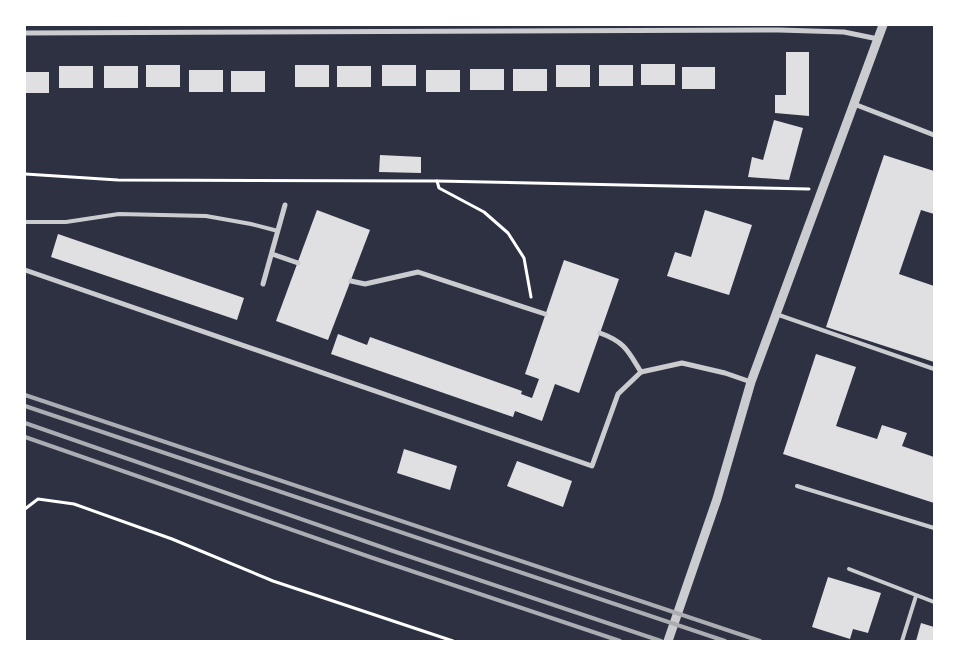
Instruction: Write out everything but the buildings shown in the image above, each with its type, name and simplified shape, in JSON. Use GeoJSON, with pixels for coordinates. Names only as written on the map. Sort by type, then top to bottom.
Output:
{"type":"FeatureCollection","features":[{"type":"Feature","properties":{"kind":"street"},"geometry":{"type":"LineString","coordinates":[[292,32],[294,25]]}},
{"type":"Feature","properties":{"kind":"street"},"geometry":{"type":"LineString","coordinates":[[668,641],[711,519],[751,382],[883,25]]}},
{"type":"Feature","properties":{"kind":"street"},"geometry":{"type":"LineString","coordinates":[[25,33],[779,30],[844,32],[878,39]]}},
{"type":"Feature","properties":{"kind":"street"},"geometry":{"type":"LineString","coordinates":[[854,104],[934,135]]}},
{"type":"Feature","properties":{"kind":"street"},"geometry":{"type":"LineString","coordinates":[[262,284],[285,205]]}},
{"type":"Feature","properties":{"kind":"street"},"geometry":{"type":"LineString","coordinates":[[272,254],[298,263]]}},
{"type":"Feature","properties":{"kind":"street"},"geometry":{"type":"LineString","coordinates":[[25,270],[592,466],[618,394],[640,372],[682,363],[725,373],[751,382]]}},
{"type":"Feature","properties":{"kind":"street"},"geometry":{"type":"LineString","coordinates":[[351,281],[365,284],[418,272],[546,314]]}},
{"type":"Feature","properties":{"kind":"street"},"geometry":{"type":"LineString","coordinates":[[600,333],[611,337],[625,346],[640,372]]}},
{"type":"Feature","properties":{"kind":"lane"},"geometry":{"type":"LineString","coordinates":[[25,222],[66,222],[119,214],[206,216],[278,231]]}},
{"type":"Feature","properties":{"kind":"lane"},"geometry":{"type":"LineString","coordinates":[[776,314],[934,369]]}},
{"type":"Feature","properties":{"kind":"lane"},"geometry":{"type":"LineString","coordinates":[[796,486],[934,528]]}},
{"type":"Feature","properties":{"kind":"lane"},"geometry":{"type":"LineString","coordinates":[[849,569],[934,602]]}},
{"type":"Feature","properties":{"kind":"lane"},"geometry":{"type":"LineString","coordinates":[[902,641],[916,596]]}},
{"type":"Feature","properties":{"kind":"path"},"geometry":{"type":"LineString","coordinates":[[25,174],[118,180],[437,181],[790,188],[822,191]]}},
{"type":"Feature","properties":{"kind":"path"},"geometry":{"type":"LineString","coordinates":[[437,181],[439,188],[484,212],[508,233],[524,258],[531,298],[530,309]]}},
{"type":"Feature","properties":{"kind":"path"},"geometry":{"type":"LineString","coordinates":[[25,509],[38,499],[74,504],[172,539],[273,581],[453,641]]}},
{"type":"Feature","properties":{"kind":"railway"},"geometry":{"type":"LineString","coordinates":[[25,395],[760,641]]}},
{"type":"Feature","properties":{"kind":"railway"},"geometry":{"type":"LineString","coordinates":[[25,406],[725,641]]}},
{"type":"Feature","properties":{"kind":"railway"},"geometry":{"type":"LineString","coordinates":[[25,423],[393,551],[661,641]]}},
{"type":"Feature","properties":{"kind":"railway"},"geometry":{"type":"LineString","coordinates":[[25,437],[370,557],[620,641]]}}]}
